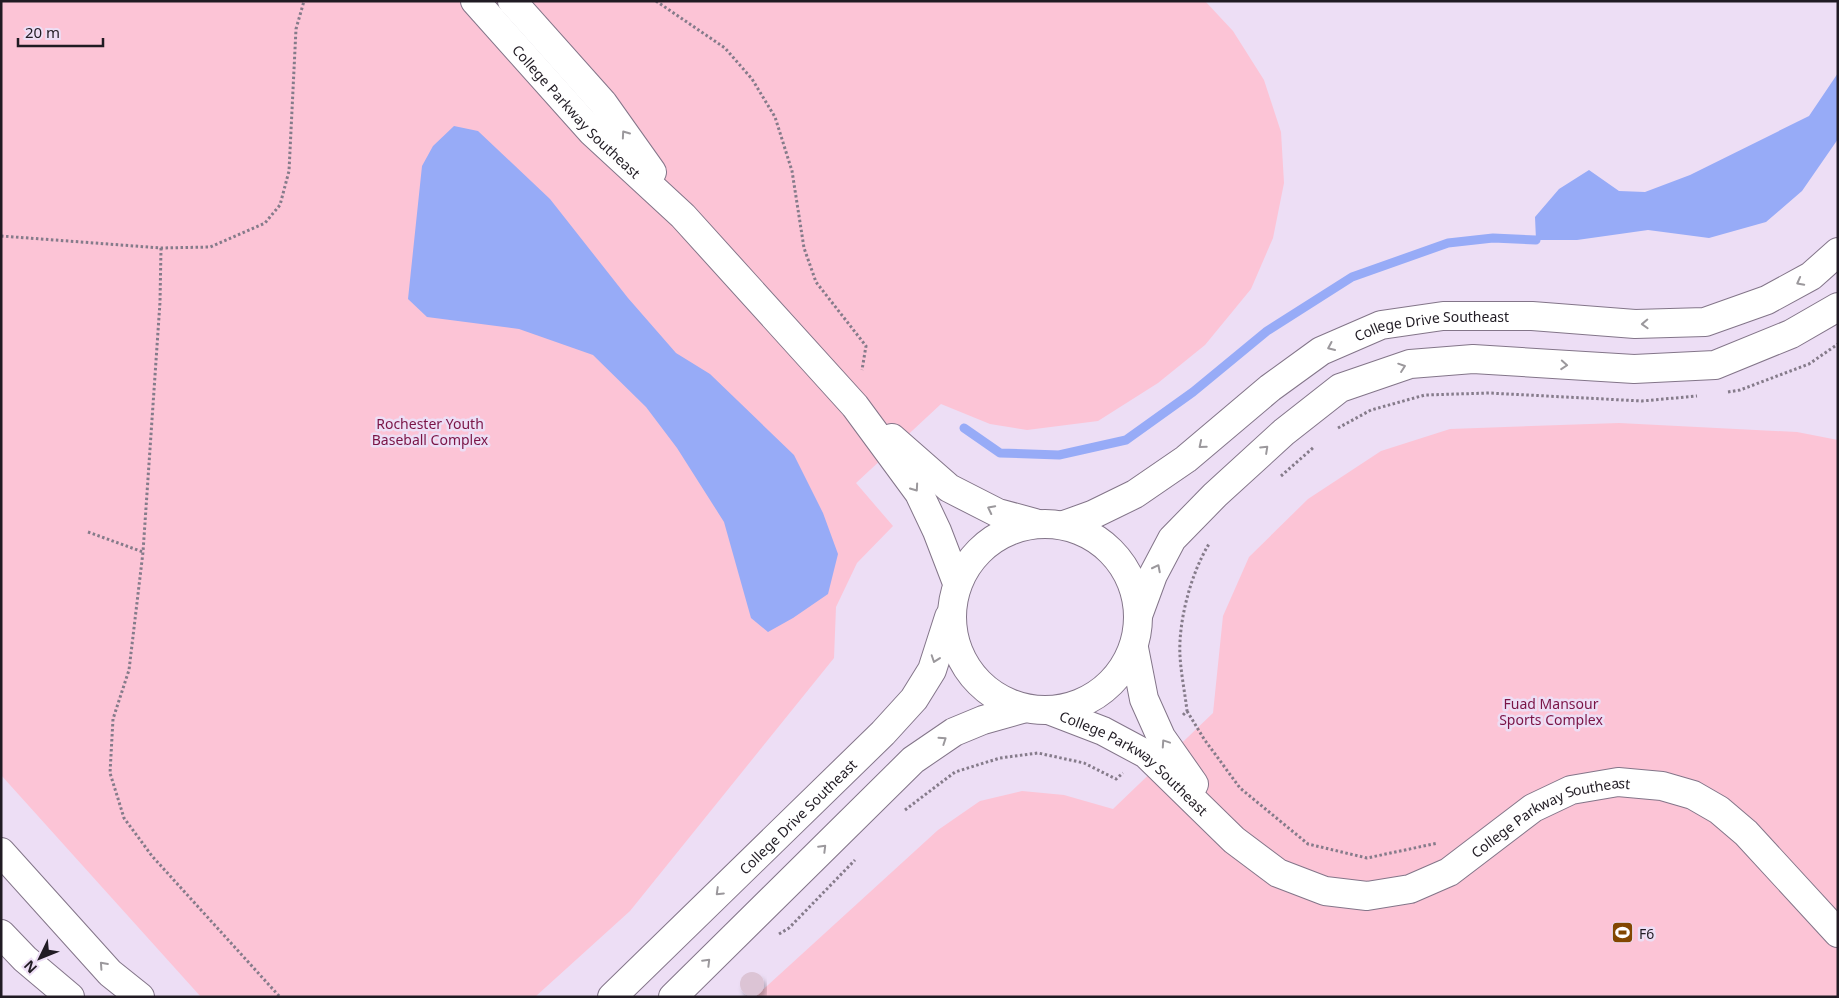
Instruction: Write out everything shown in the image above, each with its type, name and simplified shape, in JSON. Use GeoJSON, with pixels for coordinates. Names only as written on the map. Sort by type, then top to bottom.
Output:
{"type":"FeatureCollection","features":[{"type":"Feature","properties":{"kind":"street","name":"College Parkway Southeast"},"geometry":{"type":"LineString","coordinates":[[475,1],[592,132],[683,216],[855,406],[919,493],[938,531],[957,583]]}},
{"type":"Feature","properties":{"kind":"street","name":"College Parkway Southeast"},"geometry":{"type":"LineString","coordinates":[[512,1],[603,103],[683,216]]}},
{"type":"Feature","properties":{"kind":"street","name":"College Drive Southeast"},"geometry":{"type":"LineString","coordinates":[[1064,525],[1092,515],[1135,494],[1186,459],[1270,388],[1321,351],[1380,325],[1443,316],[1532,316],[1635,324],[1705,322],[1766,300],[1811,276],[1838,252]]}},
{"type":"Feature","properties":{"kind":"street"},"geometry":{"type":"LineString","coordinates":[[673,997],[913,760],[954,732],[983,720],[1022,709],[1051,711],[1087,702],[1100,693],[1125,667],[1134,648],[1139,613],[1153,575],[1172,539],[1215,495],[1284,432],[1340,388],[1410,364],[1473,359],[1634,369],[1715,365],[1791,334],[1838,307]]}},
{"type":"Feature","properties":{"kind":"street","name":"College Parkway Southeast"},"geometry":{"type":"LineString","coordinates":[[855,406],[949,488],[998,513],[1037,524]]}},
{"type":"Feature","properties":{"kind":"street"},"geometry":{"type":"LineString","coordinates":[[1022,709],[992,695],[970,674],[955,646],[951,613],[957,583],[977,552],[992,539],[1005,532],[1037,524],[1064,525],[1095,538],[1111,551],[1130,579],[1139,613]]}},
{"type":"Feature","properties":{"kind":"street","name":"College Drive Southeast"},"geometry":{"type":"LineString","coordinates":[[612,997],[882,733],[914,699],[932,670],[951,613]]}},
{"type":"Feature","properties":{"kind":"street","name":"College Parkway Southeast"},"geometry":{"type":"LineString","coordinates":[[1134,648],[1153,746],[1234,840],[1278,873],[1325,891],[1367,896],[1410,889],[1449,872],[1533,808],[1571,790],[1618,782],[1662,786],[1693,795],[1719,810],[1746,833],[1838,933]]}},
{"type":"Feature","properties":{"kind":"street","name":"College Parkway Southeast"},"geometry":{"type":"LineString","coordinates":[[1051,711],[1104,731],[1153,746]]}},
{"type":"Feature","properties":{"kind":"street"},"geometry":{"type":"LineString","coordinates":[[1,852],[110,973],[140,997]]}},
{"type":"Feature","properties":{"kind":"street"},"geometry":{"type":"LineString","coordinates":[[1,934],[70,997]]}},
{"type":"Feature","properties":{"kind":"path"},"geometry":{"type":"LineString","coordinates":[[1,236],[161,248],[210,247],[265,223],[280,205],[289,171],[296,30],[304,1]]}},
{"type":"Feature","properties":{"kind":"path"},"geometry":{"type":"LineString","coordinates":[[656,1],[726,48],[752,79],[775,118],[792,171],[804,248],[816,282],[866,346],[855,406]]}},
{"type":"Feature","properties":{"kind":"path"},"geometry":{"type":"LineString","coordinates":[[161,248],[160,302],[143,552],[129,670],[113,720],[110,773],[124,818],[152,856],[280,997]]}},
{"type":"Feature","properties":{"kind":"path"},"geometry":{"type":"LineString","coordinates":[[1721,393],[1740,390],[1810,364],[1838,344]]}},
{"type":"Feature","properties":{"kind":"path"},"geometry":{"type":"LineString","coordinates":[[1333,431],[1371,410],[1424,395],[1489,393],[1642,401],[1701,396]]}},
{"type":"Feature","properties":{"kind":"path"},"geometry":{"type":"LineString","coordinates":[[1281,476],[1318,444]]}},
{"type":"Feature","properties":{"kind":"path"},"geometry":{"type":"LineString","coordinates":[[88,532],[143,552]]}},
{"type":"Feature","properties":{"kind":"path"},"geometry":{"type":"LineString","coordinates":[[901,814],[956,772],[1000,758],[1038,753],[1084,763],[1116,778],[1153,746],[1187,711],[1180,656],[1182,621],[1193,578],[1208,545],[1214,539]]}},
{"type":"Feature","properties":{"kind":"path"},"geometry":{"type":"LineString","coordinates":[[773,938],[789,928],[862,854]]}},
{"type":"Feature","properties":{"kind":"green space","name":"Rochester Youth Baseball Complex"},"geometry":{"type":"Polygon","coordinates":[[[1,1],[1205,1],[1233,31],[1264,80],[1281,132],[1284,183],[1273,238],[1251,289],[1205,345],[1158,383],[1098,421],[1027,430],[990,424],[941,404],[856,483],[893,526],[857,563],[836,607],[834,658],[630,911],[535,997],[201,997],[1,775],[1,1]]]}},
{"type":"Feature","properties":{"kind":"green space","name":"Fuad Mansour Sports Complex"},"geometry":{"type":"Polygon","coordinates":[[[1619,423],[1797,432],[1838,440],[1838,997],[755,997],[938,830],[980,801],[1022,791],[1064,795],[1113,809],[1213,713],[1223,616],[1249,557],[1308,499],[1381,451],[1450,429],[1619,423]]]}},
{"type":"Feature","properties":{"kind":"water"},"geometry":{"type":"Polygon","coordinates":[[[1838,73],[1838,139],[1802,191],[1766,222],[1709,238],[1648,230],[1577,240],[1536,240],[1535,217],[1559,189],[1589,170],[1619,191],[1645,192],[1690,175],[1809,116],[1838,73]]]}},
{"type":"Feature","properties":{"kind":"water"},"geometry":{"type":"Polygon","coordinates":[[[454,126],[478,131],[550,199],[628,298],[676,353],[710,374],[794,455],[823,513],[838,554],[828,594],[793,618],[768,632],[751,618],[724,522],[677,448],[646,407],[593,355],[519,329],[427,317],[408,299],[422,166],[433,146],[454,126]]]}},
{"type":"Feature","properties":{"kind":"building"},"geometry":{"type":"Polygon","coordinates":[[[752,972],[761,975],[764,984],[761,993],[752,996],[743,993],[740,984],[743,975],[752,972]]]}},
{"type":"Feature","properties":{"kind":"waterway"},"geometry":{"type":"LineString","coordinates":[[964,428],[1000,453],[1059,455],[1126,440],[1193,392],[1267,331],[1352,277],[1448,243],[1493,238],[1536,240]]}},
{"type":"Feature","properties":{"kind":"place","name":"F6"},"geometry":{"type":"Point","coordinates":[1623,933]}}]}
